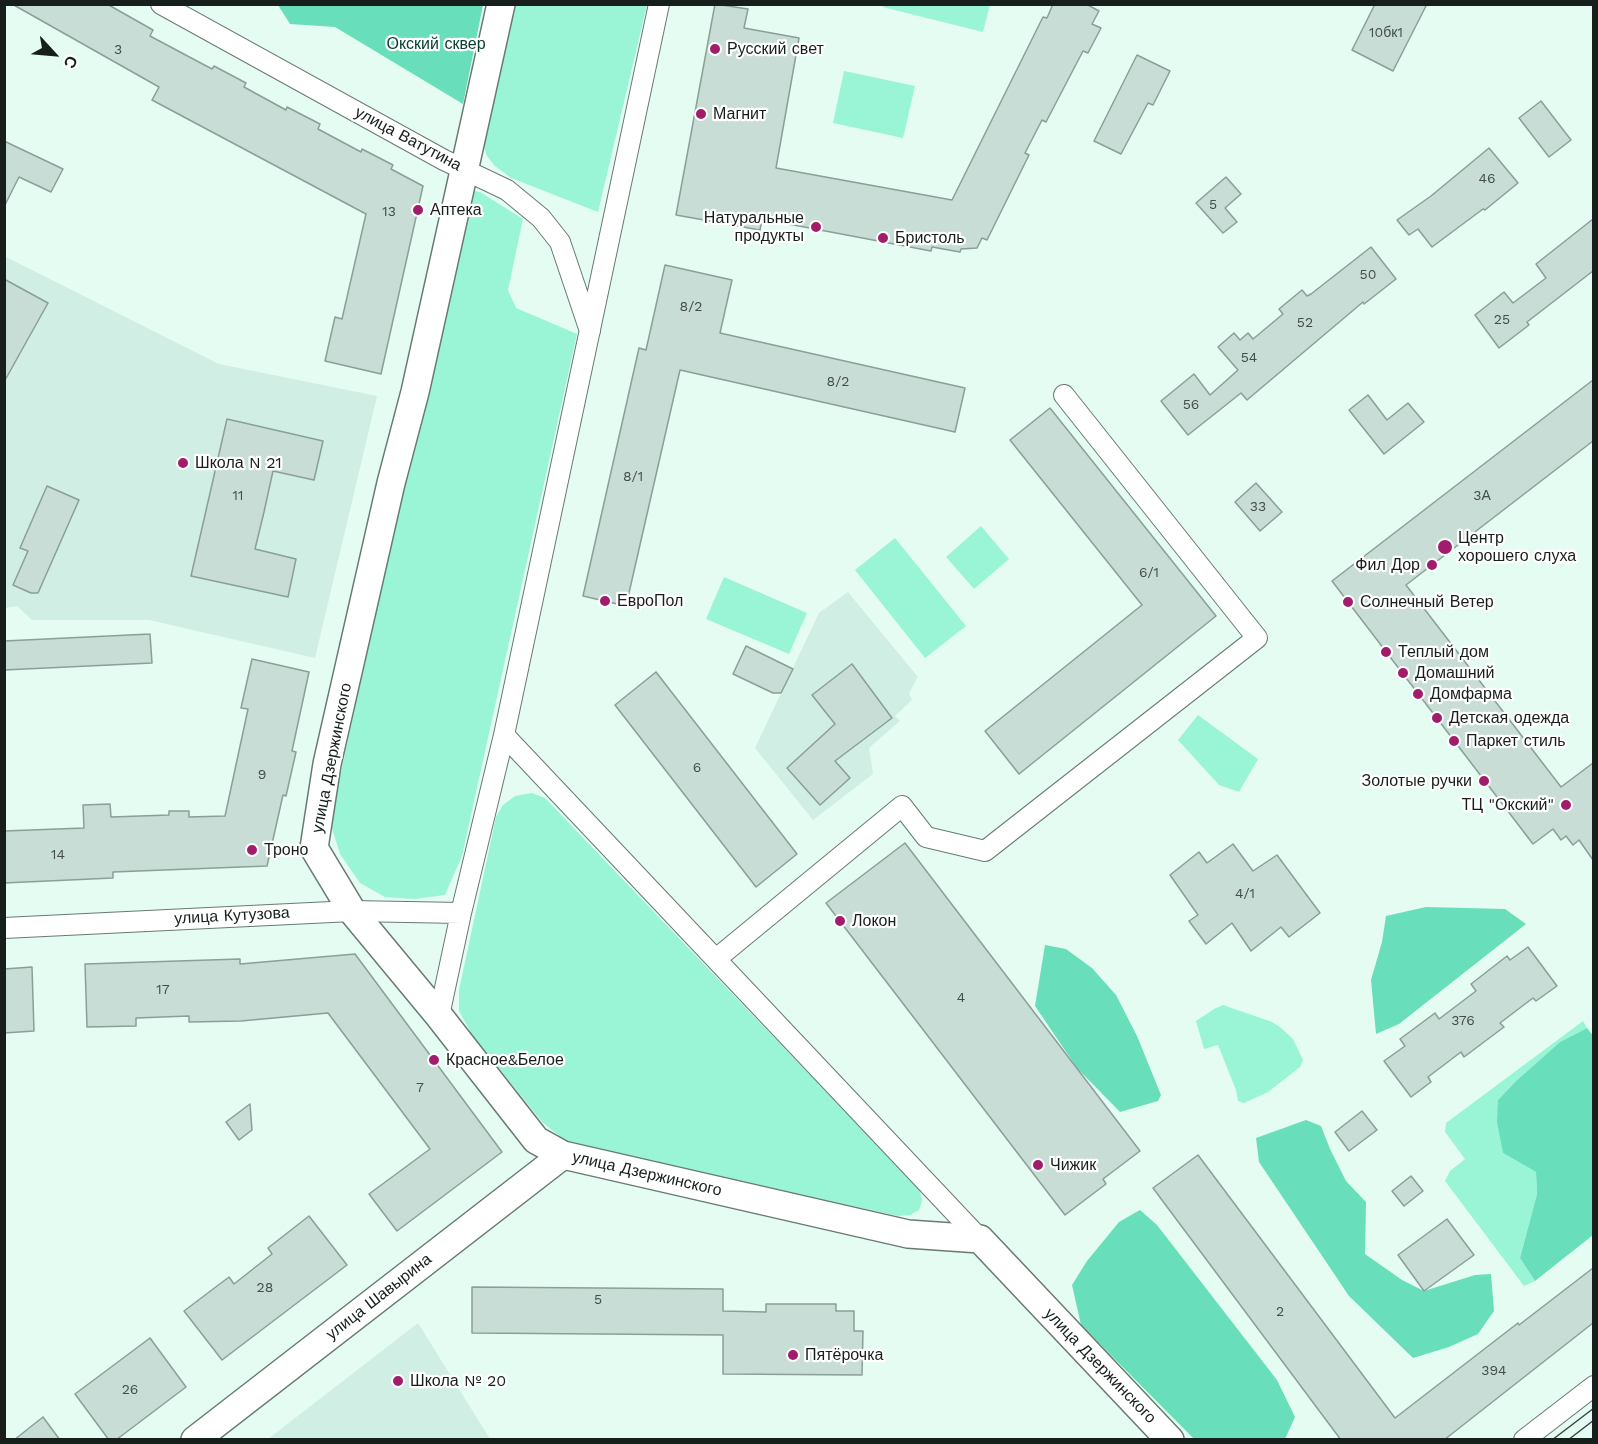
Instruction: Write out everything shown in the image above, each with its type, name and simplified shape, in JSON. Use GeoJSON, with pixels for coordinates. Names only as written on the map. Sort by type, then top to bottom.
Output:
{"type":"FeatureCollection","features":[{"type":"Feature","properties":{"kind":"street","name":"улица Ватутина"},"geometry":{"type":"LineString","coordinates":[[161,4],[464,170],[507,190],[541,218],[560,242],[590,332]]}},
{"type":"Feature","properties":{"kind":"street","name":"улица Дзержинского"},"geometry":{"type":"LineString","coordinates":[[501,4],[415,392],[391,483],[327,764],[314,848],[352,911],[439,1016],[536,1140],[563,1155],[908,1234],[980,1239]]}},
{"type":"Feature","properties":{"kind":"street"},"geometry":{"type":"LineString","coordinates":[[439,1016],[460,913],[504,735],[529,608],[659,4]]}},
{"type":"Feature","properties":{"kind":"street"},"geometry":{"type":"LineString","coordinates":[[716,959],[902,806],[926,837],[985,851],[1257,638],[1064,395]]}},
{"type":"Feature","properties":{"kind":"street","name":"улица Дзержинского"},"geometry":{"type":"LineString","coordinates":[[504,735],[1170,1440]]}},
{"type":"Feature","properties":{"kind":"street","name":"улица Кутузова"},"geometry":{"type":"LineString","coordinates":[[4,928],[352,911],[460,913]]}},
{"type":"Feature","properties":{"kind":"street","name":"улица Шавырина"},"geometry":{"type":"LineString","coordinates":[[195,1440],[563,1155]]}},
{"type":"Feature","properties":{"kind":"street"},"geometry":{"type":"LineString","coordinates":[[1524,1440],[1593,1386]]}},
{"type":"Feature","properties":{"kind":"shaded area","name":"Школа N 21"},"geometry":{"type":"Polygon","coordinates":[[[4,256],[219,364],[377,396],[315,658],[149,620],[32,620],[17,606],[5,608],[4,256]]]}},
{"type":"Feature","properties":{"kind":"shaded area"},"geometry":{"type":"Polygon","coordinates":[[[848,592],[918,677],[909,693],[912,700],[895,716],[900,721],[869,748],[873,774],[813,820],[755,748],[819,613],[848,592]]]}},
{"type":"Feature","properties":{"kind":"shaded area","name":"Школа № 20"},"geometry":{"type":"Polygon","coordinates":[[[418,1323],[490,1439],[268,1439],[418,1323]]]}},
{"type":"Feature","properties":{"kind":"green space"},"geometry":{"type":"Polygon","coordinates":[[[883,4],[990,5],[983,32],[883,7],[883,4]]]}},
{"type":"Feature","properties":{"kind":"green space","name":"Окский сквер"},"geometry":{"type":"Polygon","coordinates":[[[278,5],[483,5],[463,104],[335,27],[290,24],[278,5]]]}},
{"type":"Feature","properties":{"kind":"green space"},"geometry":{"type":"Polygon","coordinates":[[[513,5],[647,5],[598,212],[511,178],[495,166],[487,156],[483,144],[513,5]]]}},
{"type":"Feature","properties":{"kind":"green space"},"geometry":{"type":"Polygon","coordinates":[[[844,71],[915,86],[903,138],[833,123],[844,71]]]}},
{"type":"Feature","properties":{"kind":"green space"},"geometry":{"type":"Polygon","coordinates":[[[469,190],[480,192],[523,219],[508,290],[516,308],[577,334],[462,856],[445,895],[414,899],[385,897],[360,883],[340,854],[330,822],[469,190]]]}},
{"type":"Feature","properties":{"kind":"green space"},"geometry":{"type":"Polygon","coordinates":[[[981,526],[1009,559],[974,589],[946,557],[981,526]]]}},
{"type":"Feature","properties":{"kind":"green space"},"geometry":{"type":"Polygon","coordinates":[[[895,538],[966,626],[925,658],[855,570],[895,538]]]}},
{"type":"Feature","properties":{"kind":"green space"},"geometry":{"type":"Polygon","coordinates":[[[724,577],[807,613],[789,654],[706,619],[724,577]]]}},
{"type":"Feature","properties":{"kind":"green space"},"geometry":{"type":"Polygon","coordinates":[[[1198,715],[1258,759],[1239,792],[1219,785],[1178,740],[1198,715]]]}},
{"type":"Feature","properties":{"kind":"green space"},"geometry":{"type":"Polygon","coordinates":[[[532,793],[545,798],[920,1190],[922,1201],[919,1210],[910,1215],[898,1216],[580,1147],[563,1139],[542,1122],[471,1033],[459,1011],[459,990],[496,817],[503,805],[515,796],[532,793]]]}},
{"type":"Feature","properties":{"kind":"green space"},"geometry":{"type":"Polygon","coordinates":[[[1426,907],[1505,909],[1526,924],[1399,1024],[1376,1034],[1371,980],[1382,942],[1386,916],[1426,907]]]}},
{"type":"Feature","properties":{"kind":"green space"},"geometry":{"type":"Polygon","coordinates":[[[1045,945],[1066,949],[1092,968],[1116,995],[1137,1036],[1161,1095],[1158,1101],[1120,1112],[1077,1068],[1035,1006],[1045,945]]]}},
{"type":"Feature","properties":{"kind":"green space"},"geometry":{"type":"Polygon","coordinates":[[[1223,1005],[1280,1027],[1293,1039],[1303,1060],[1300,1067],[1268,1092],[1244,1103],[1238,1101],[1236,1090],[1218,1045],[1204,1049],[1196,1021],[1223,1005]]]}},
{"type":"Feature","properties":{"kind":"green space"},"geometry":{"type":"Polygon","coordinates":[[[1583,1021],[1587,1028],[1560,1042],[1498,1100],[1503,1153],[1536,1172],[1537,1194],[1520,1258],[1535,1281],[1524,1286],[1445,1181],[1450,1171],[1465,1159],[1445,1132],[1446,1123],[1583,1021]]]}},
{"type":"Feature","properties":{"kind":"green space"},"geometry":{"type":"Polygon","coordinates":[[[1587,1028],[1594,1037],[1593,1235],[1535,1281],[1520,1258],[1537,1194],[1536,1172],[1503,1153],[1497,1122],[1498,1100],[1560,1042],[1587,1028]]]}},
{"type":"Feature","properties":{"kind":"green space"},"geometry":{"type":"Polygon","coordinates":[[[1306,1120],[1321,1126],[1346,1181],[1366,1202],[1365,1254],[1402,1280],[1424,1291],[1475,1275],[1491,1274],[1494,1311],[1478,1334],[1449,1347],[1413,1358],[1349,1296],[1259,1162],[1256,1138],[1306,1120]]]}},
{"type":"Feature","properties":{"kind":"green space"},"geometry":{"type":"Polygon","coordinates":[[[1140,1210],[1157,1225],[1277,1380],[1295,1417],[1285,1439],[1194,1439],[1081,1325],[1072,1285],[1087,1261],[1119,1222],[1140,1210]]]}},
{"type":"Feature","properties":{"kind":"building"},"geometry":{"type":"Polygon","coordinates":[[[12,4],[107,4],[153,30],[150,36],[212,69],[214,66],[246,83],[244,87],[286,110],[287,107],[320,124],[318,129],[361,152],[362,149],[393,165],[391,169],[423,186],[381,374],[325,361],[335,317],[342,319],[366,214],[152,100],[159,87],[12,4]]]}},
{"type":"Feature","properties":{"kind":"building"},"geometry":{"type":"Polygon","coordinates":[[[715,4],[748,9],[744,28],[799,38],[776,168],[952,200],[1043,17],[1047,18],[1053,4],[1086,4],[1099,11],[1092,24],[1101,28],[1088,53],[1083,51],[1046,122],[1042,120],[1025,153],[1029,155],[987,240],[982,238],[977,248],[961,249],[960,252],[932,247],[931,251],[762,219],[760,230],[676,215],[715,4]]]}},
{"type":"Feature","properties":{"kind":"building"},"geometry":{"type":"Polygon","coordinates":[[[1375,4],[1427,4],[1393,71],[1352,50],[1375,4]]]}},
{"type":"Feature","properties":{"kind":"building"},"geometry":{"type":"Polygon","coordinates":[[[1137,55],[1170,71],[1153,105],[1148,103],[1121,154],[1094,141],[1137,55]]]}},
{"type":"Feature","properties":{"kind":"building"},"geometry":{"type":"Polygon","coordinates":[[[1541,101],[1571,140],[1549,157],[1519,118],[1541,101]]]}},
{"type":"Feature","properties":{"kind":"building"},"geometry":{"type":"Polygon","coordinates":[[[4,141],[63,169],[51,192],[19,177],[4,207],[4,141]]]}},
{"type":"Feature","properties":{"kind":"building"},"geometry":{"type":"Polygon","coordinates":[[[1489,148],[1518,183],[1485,210],[1483,209],[1432,247],[1418,229],[1409,235],[1397,220],[1431,196],[1489,148]]]}},
{"type":"Feature","properties":{"kind":"building"},"geometry":{"type":"Polygon","coordinates":[[[1226,177],[1241,194],[1225,208],[1237,222],[1223,233],[1196,203],[1226,177]]]}},
{"type":"Feature","properties":{"kind":"building"},"geometry":{"type":"Polygon","coordinates":[[[1593,219],[1593,271],[1527,322],[1529,325],[1499,348],[1475,315],[1504,292],[1513,303],[1546,278],[1536,264],[1593,219]]]}},
{"type":"Feature","properties":{"kind":"building"},"geometry":{"type":"Polygon","coordinates":[[[1371,247],[1396,279],[1364,304],[1363,302],[1247,400],[1241,393],[1188,435],[1161,401],[1194,374],[1210,395],[1238,370],[1218,347],[1234,333],[1240,340],[1248,333],[1253,339],[1283,314],[1279,309],[1302,290],[1307,296],[1311,294],[1371,247]]]}},
{"type":"Feature","properties":{"kind":"building"},"geometry":{"type":"Polygon","coordinates":[[[665,265],[732,280],[720,333],[965,388],[955,432],[680,370],[626,606],[583,596],[639,348],[646,350],[665,265]]]}},
{"type":"Feature","properties":{"kind":"building"},"geometry":{"type":"Polygon","coordinates":[[[4,279],[48,303],[4,382],[4,279]]]}},
{"type":"Feature","properties":{"kind":"building"},"geometry":{"type":"Polygon","coordinates":[[[1593,380],[1593,441],[1406,585],[1561,787],[1593,763],[1593,860],[1579,840],[1573,845],[1566,836],[1561,840],[1553,829],[1533,844],[1332,581],[1593,380]]]}},
{"type":"Feature","properties":{"kind":"building"},"geometry":{"type":"Polygon","coordinates":[[[1368,395],[1387,420],[1408,403],[1424,422],[1384,454],[1349,410],[1368,395]]]}},
{"type":"Feature","properties":{"kind":"building"},"geometry":{"type":"Polygon","coordinates":[[[1050,408],[1216,616],[1019,774],[985,731],[1142,605],[1010,440],[1050,408]]]}},
{"type":"Feature","properties":{"kind":"building"},"geometry":{"type":"Polygon","coordinates":[[[227,419],[323,441],[314,480],[273,471],[255,549],[296,559],[288,597],[191,576],[227,419]]]}},
{"type":"Feature","properties":{"kind":"building"},"geometry":{"type":"Polygon","coordinates":[[[1256,483],[1282,512],[1260,531],[1235,502],[1256,483]]]}},
{"type":"Feature","properties":{"kind":"building"},"geometry":{"type":"Polygon","coordinates":[[[47,486],[79,500],[38,593],[31,593],[13,585],[28,551],[20,548],[47,486]]]}},
{"type":"Feature","properties":{"kind":"building"},"geometry":{"type":"Polygon","coordinates":[[[150,634],[152,663],[4,670],[4,641],[150,634]]]}},
{"type":"Feature","properties":{"kind":"building"},"geometry":{"type":"Polygon","coordinates":[[[746,646],[793,669],[781,693],[773,693],[733,674],[746,646]]]}},
{"type":"Feature","properties":{"kind":"building"},"geometry":{"type":"Polygon","coordinates":[[[252,659],[309,672],[292,751],[296,752],[286,796],[283,795],[267,866],[113,872],[113,878],[4,883],[4,831],[84,828],[83,805],[110,804],[111,817],[169,815],[169,811],[189,811],[189,817],[225,816],[248,709],[241,708],[252,659]]]}},
{"type":"Feature","properties":{"kind":"building"},"geometry":{"type":"Polygon","coordinates":[[[852,664],[892,718],[835,761],[850,778],[820,805],[787,768],[835,724],[812,695],[852,664]]]}},
{"type":"Feature","properties":{"kind":"building"},"geometry":{"type":"Polygon","coordinates":[[[656,672],[797,854],[756,887],[615,705],[656,672]]]}},
{"type":"Feature","properties":{"kind":"building"},"geometry":{"type":"Polygon","coordinates":[[[905,843],[1140,1151],[1103,1179],[1106,1184],[1065,1215],[826,903],[905,843]]]}},
{"type":"Feature","properties":{"kind":"building"},"geometry":{"type":"Polygon","coordinates":[[[1233,844],[1253,871],[1277,855],[1320,913],[1289,937],[1281,927],[1251,951],[1232,923],[1206,944],[1189,921],[1198,915],[1170,875],[1199,852],[1207,863],[1233,844]]]}},
{"type":"Feature","properties":{"kind":"building"},"geometry":{"type":"Polygon","coordinates":[[[1528,947],[1557,986],[1536,1001],[1533,998],[1500,1023],[1504,1027],[1464,1057],[1461,1052],[1428,1077],[1431,1082],[1411,1097],[1384,1061],[1405,1046],[1400,1039],[1435,1013],[1439,1019],[1476,991],[1471,984],[1507,956],[1510,960],[1528,947]]]}},
{"type":"Feature","properties":{"kind":"building"},"geometry":{"type":"Polygon","coordinates":[[[355,954],[502,1152],[397,1231],[369,1194],[430,1149],[328,1013],[241,1021],[189,1022],[189,1016],[136,1018],[136,1026],[87,1027],[85,964],[240,959],[240,964],[355,954]]]}},
{"type":"Feature","properties":{"kind":"building"},"geometry":{"type":"Polygon","coordinates":[[[32,967],[34,1031],[4,1033],[4,969],[32,967]]]}},
{"type":"Feature","properties":{"kind":"building"},"geometry":{"type":"Polygon","coordinates":[[[250,1104],[252,1130],[239,1140],[226,1122],[250,1104]]]}},
{"type":"Feature","properties":{"kind":"building"},"geometry":{"type":"Polygon","coordinates":[[[1362,1111],[1377,1130],[1349,1151],[1335,1132],[1362,1111]]]}},
{"type":"Feature","properties":{"kind":"building"},"geometry":{"type":"Polygon","coordinates":[[[1198,1155],[1395,1418],[1593,1268],[1593,1323],[1444,1440],[1341,1440],[1153,1188],[1198,1155]]]}},
{"type":"Feature","properties":{"kind":"building"},"geometry":{"type":"Polygon","coordinates":[[[1411,1176],[1423,1191],[1404,1206],[1392,1191],[1411,1176]]]}},
{"type":"Feature","properties":{"kind":"building"},"geometry":{"type":"Polygon","coordinates":[[[309,1216],[347,1265],[222,1360],[184,1311],[229,1277],[234,1284],[272,1254],[268,1248],[309,1216]]]}},
{"type":"Feature","properties":{"kind":"building"},"geometry":{"type":"Polygon","coordinates":[[[1447,1219],[1474,1255],[1424,1291],[1398,1255],[1447,1219]]]}},
{"type":"Feature","properties":{"kind":"building"},"geometry":{"type":"Polygon","coordinates":[[[472,1287],[723,1289],[723,1311],[766,1312],[766,1304],[836,1304],[836,1311],[854,1311],[854,1331],[863,1331],[862,1375],[723,1374],[723,1335],[472,1333],[472,1287]]]}},
{"type":"Feature","properties":{"kind":"building"},"geometry":{"type":"Polygon","coordinates":[[[150,1338],[186,1387],[116,1440],[109,1440],[75,1394],[150,1338]]]}},
{"type":"Feature","properties":{"kind":"building"},"geometry":{"type":"Polygon","coordinates":[[[43,1417],[60,1440],[14,1440],[43,1417]]]}},
{"type":"Feature","properties":{"kind":"tram line"},"geometry":{"type":"LineString","coordinates":[[1552,1440],[1594,1408]]}},
{"type":"Feature","properties":{"kind":"tram line"},"geometry":{"type":"LineString","coordinates":[[1568,1440],[1594,1420]]}},
{"type":"Feature","properties":{"kind":"place","name":"Русский свет"},"geometry":{"type":"Point","coordinates":[715,49]}},
{"type":"Feature","properties":{"kind":"place","name":"Магнит"},"geometry":{"type":"Point","coordinates":[701,114]}},
{"type":"Feature","properties":{"kind":"place","name":"Аптека"},"geometry":{"type":"Point","coordinates":[418,210]}},
{"type":"Feature","properties":{"kind":"place","name":"Натуральные продукты"},"geometry":{"type":"Point","coordinates":[816,227]}},
{"type":"Feature","properties":{"kind":"place","name":"Бристоль"},"geometry":{"type":"Point","coordinates":[883,238]}},
{"type":"Feature","properties":{"kind":"place","name":"Школа N 21"},"geometry":{"type":"Point","coordinates":[183,463]}},
{"type":"Feature","properties":{"kind":"place","name":"Центр хорошего слуха"},"geometry":{"type":"Point","coordinates":[1445,547]}},
{"type":"Feature","properties":{"kind":"place","name":"Фил Дор"},"geometry":{"type":"Point","coordinates":[1432,565]}},
{"type":"Feature","properties":{"kind":"place","name":"ЕвроПол"},"geometry":{"type":"Point","coordinates":[605,601]}},
{"type":"Feature","properties":{"kind":"place","name":"Солнечный Ветер"},"geometry":{"type":"Point","coordinates":[1348,602]}},
{"type":"Feature","properties":{"kind":"place","name":"Теплый дом"},"geometry":{"type":"Point","coordinates":[1386,652]}},
{"type":"Feature","properties":{"kind":"place","name":"Домашний"},"geometry":{"type":"Point","coordinates":[1403,673]}},
{"type":"Feature","properties":{"kind":"place","name":"Домфарма"},"geometry":{"type":"Point","coordinates":[1418,694]}},
{"type":"Feature","properties":{"kind":"place","name":"Детская одежда"},"geometry":{"type":"Point","coordinates":[1437,718]}},
{"type":"Feature","properties":{"kind":"place","name":"Паркет стиль"},"geometry":{"type":"Point","coordinates":[1454,741]}},
{"type":"Feature","properties":{"kind":"place","name":"Золотые ручки"},"geometry":{"type":"Point","coordinates":[1484,781]}},
{"type":"Feature","properties":{"kind":"place","name":"ТЦ \"Окский\""},"geometry":{"type":"Point","coordinates":[1566,805]}},
{"type":"Feature","properties":{"kind":"place","name":"Троно"},"geometry":{"type":"Point","coordinates":[252,850]}},
{"type":"Feature","properties":{"kind":"place","name":"Локон"},"geometry":{"type":"Point","coordinates":[840,921]}},
{"type":"Feature","properties":{"kind":"place","name":"Красное&Белое"},"geometry":{"type":"Point","coordinates":[434,1060]}},
{"type":"Feature","properties":{"kind":"place","name":"Чижик"},"geometry":{"type":"Point","coordinates":[1038,1165]}},
{"type":"Feature","properties":{"kind":"place","name":"Пятёрочка"},"geometry":{"type":"Point","coordinates":[793,1355]}},
{"type":"Feature","properties":{"kind":"place","name":"Школа № 20"},"geometry":{"type":"Point","coordinates":[398,1381]}}]}
